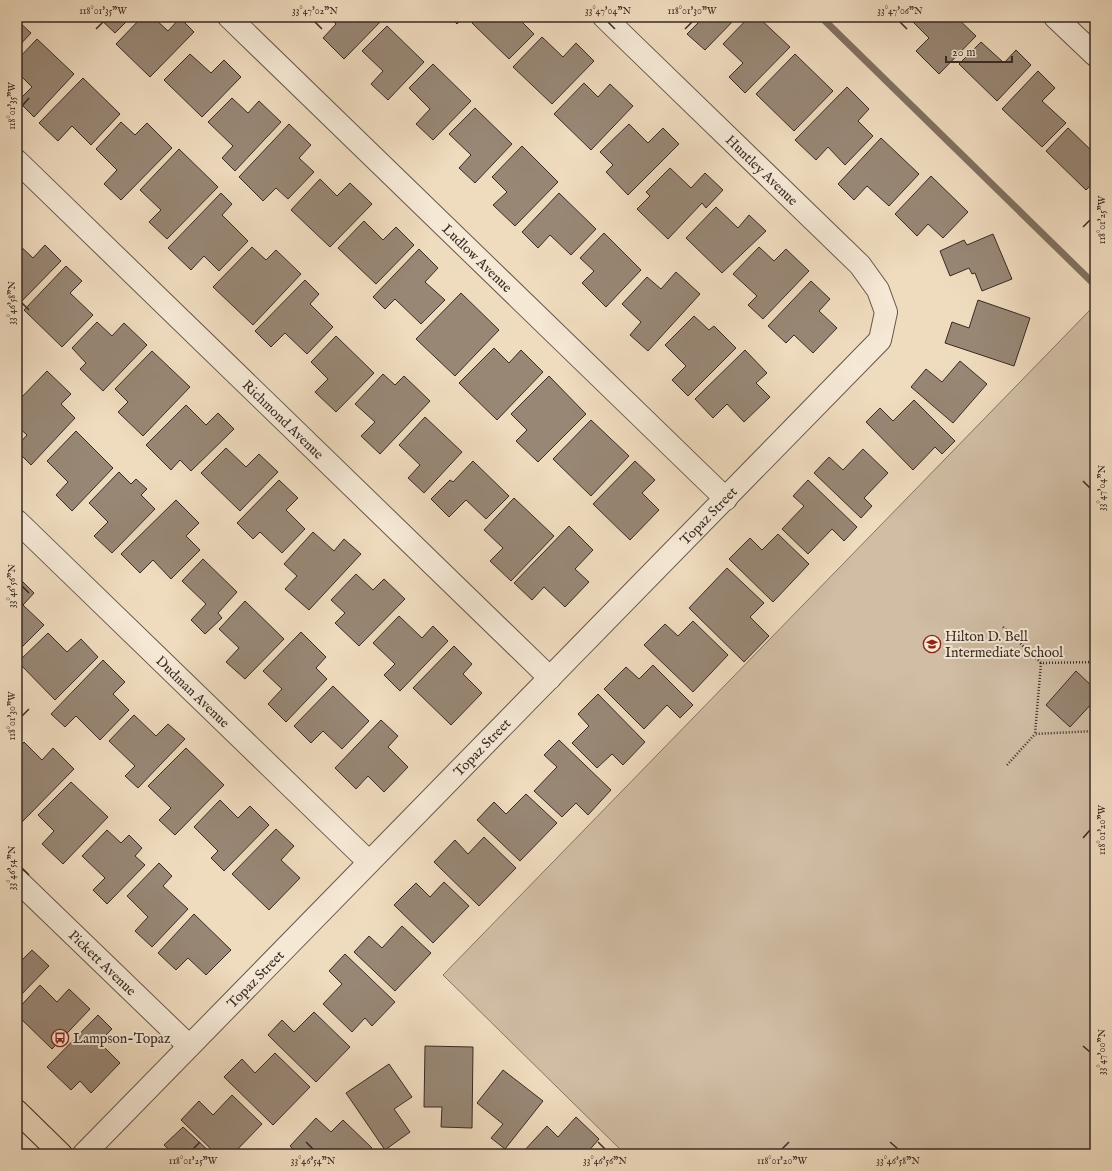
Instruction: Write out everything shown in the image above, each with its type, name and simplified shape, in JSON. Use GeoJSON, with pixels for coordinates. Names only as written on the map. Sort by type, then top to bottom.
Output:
{"type":"FeatureCollection","features":[{"type":"Feature","properties":{"kind":"main road"},"geometry":{"type":"LineString","coordinates":[[17,1111],[61,1154]]}},
{"type":"Feature","properties":{"kind":"street","name":"Ludlow Avenue"},"geometry":{"type":"LineString","coordinates":[[229,17],[726,499]]}},
{"type":"Feature","properties":{"kind":"street","name":"Huntley Avenue"},"geometry":{"type":"LineString","coordinates":[[604,17],[860,265],[878,290],[886,312],[880,340]]}},
{"type":"Feature","properties":{"kind":"street"},"geometry":{"type":"LineString","coordinates":[[1055,17],[1095,55]]}},
{"type":"Feature","properties":{"kind":"street","name":"Richmond Avenue"},"geometry":{"type":"LineString","coordinates":[[17,161],[550,678]]}},
{"type":"Feature","properties":{"kind":"street","name":"Topaz Street"},"geometry":{"type":"LineString","coordinates":[[84,1154],[880,340]]}},
{"type":"Feature","properties":{"kind":"street","name":"Dudman Avenue"},"geometry":{"type":"LineString","coordinates":[[17,521],[369,862]]}},
{"type":"Feature","properties":{"kind":"street","name":"Pickett Avenue"},"geometry":{"type":"LineString","coordinates":[[17,880],[189,1046]]}},
{"type":"Feature","properties":{"kind":"path"},"geometry":{"type":"LineString","coordinates":[[1004,627],[1041,663],[1095,662]]}},
{"type":"Feature","properties":{"kind":"path"},"geometry":{"type":"LineString","coordinates":[[1007,765],[1035,734],[1041,663]]}},
{"type":"Feature","properties":{"kind":"path"},"geometry":{"type":"LineString","coordinates":[[1035,734],[1095,730]]}},
{"type":"Feature","properties":{"kind":"shaded area","name":"Hilton D. Bell Intermediate School"},"geometry":{"type":"Polygon","coordinates":[[[1092,308],[1095,311],[1095,1154],[625,1154],[443,975],[1092,308]]]}},
{"type":"Feature","properties":{"kind":"building"},"geometry":{"type":"Polygon","coordinates":[[[98,17],[131,17],[115,33],[98,17]]]}},
{"type":"Feature","properties":{"kind":"building"},"geometry":{"type":"Polygon","coordinates":[[[142,17],[153,17],[168,31],[180,18],[194,32],[150,77],[116,44],[142,17]]]}},
{"type":"Feature","properties":{"kind":"building"},"geometry":{"type":"Polygon","coordinates":[[[329,17],[385,17],[344,59],[323,38],[336,24],[329,17]]]}},
{"type":"Feature","properties":{"kind":"building"},"geometry":{"type":"Polygon","coordinates":[[[450,17],[464,17],[457,24],[450,17]]]}},
{"type":"Feature","properties":{"kind":"building"},"geometry":{"type":"Polygon","coordinates":[[[478,17],[520,17],[519,19],[534,34],[509,59],[472,23],[478,17]]]}},
{"type":"Feature","properties":{"kind":"building"},"geometry":{"type":"Polygon","coordinates":[[[696,17],[737,17],[705,50],[687,34],[700,21],[696,17]]]}},
{"type":"Feature","properties":{"kind":"building"},"geometry":{"type":"Polygon","coordinates":[[[749,17],[758,17],[790,47],[745,93],[729,77],[743,63],[723,44],[749,17]]]}},
{"type":"Feature","properties":{"kind":"building"},"geometry":{"type":"Polygon","coordinates":[[[918,17],[956,17],[976,36],[939,74],[916,51],[929,38],[913,22],[918,17]]]}},
{"type":"Feature","properties":{"kind":"building"},"geometry":{"type":"Polygon","coordinates":[[[17,20],[31,33],[17,48],[17,20]]]}},
{"type":"Feature","properties":{"kind":"building"},"geometry":{"type":"Polygon","coordinates":[[[387,26],[424,62],[388,100],[371,84],[383,71],[362,51],[387,26]]]}},
{"type":"Feature","properties":{"kind":"building"},"geometry":{"type":"Polygon","coordinates":[[[542,37],[563,57],[576,43],[594,61],[552,104],[513,67],[542,37]]]}},
{"type":"Feature","properties":{"kind":"building"},"geometry":{"type":"Polygon","coordinates":[[[37,39],[74,74],[34,117],[18,101],[32,87],[17,72],[17,60],[37,39]]]}},
{"type":"Feature","properties":{"kind":"building"},"geometry":{"type":"Polygon","coordinates":[[[981,42],[1004,63],[1016,50],[1031,65],[997,101],[959,64],[981,42]]]}},
{"type":"Feature","properties":{"kind":"building"},"geometry":{"type":"Polygon","coordinates":[[[190,54],[211,73],[224,60],[241,77],[202,117],[164,80],[190,54]]]}},
{"type":"Feature","properties":{"kind":"building"},"geometry":{"type":"Polygon","coordinates":[[[795,54],[833,91],[794,131],[756,94],[795,54]]]}},
{"type":"Feature","properties":{"kind":"building"},"geometry":{"type":"Polygon","coordinates":[[[433,64],[471,101],[433,140],[416,124],[430,109],[409,88],[433,64]]]}},
{"type":"Feature","properties":{"kind":"building"},"geometry":{"type":"Polygon","coordinates":[[[1038,71],[1055,88],[1042,101],[1066,123],[1042,147],[1002,109],[1038,71]]]}},
{"type":"Feature","properties":{"kind":"building"},"geometry":{"type":"Polygon","coordinates":[[[83,78],[120,114],[91,145],[72,126],[58,141],[39,123],[83,78]]]}},
{"type":"Feature","properties":{"kind":"building"},"geometry":{"type":"Polygon","coordinates":[[[584,83],[598,97],[610,84],[633,106],[591,150],[554,114],[584,83]]]}},
{"type":"Feature","properties":{"kind":"building"},"geometry":{"type":"Polygon","coordinates":[[[847,87],[869,109],[858,121],[873,136],[845,165],[828,147],[816,160],[795,140],[847,87]]]}},
{"type":"Feature","properties":{"kind":"building"},"geometry":{"type":"Polygon","coordinates":[[[232,98],[248,113],[259,101],[281,122],[235,171],[222,158],[233,146],[208,122],[232,98]]]}},
{"type":"Feature","properties":{"kind":"building"},"geometry":{"type":"Polygon","coordinates":[[[475,108],[512,144],[475,183],[459,168],[471,155],[449,134],[475,108]]]}},
{"type":"Feature","properties":{"kind":"building"},"geometry":{"type":"Polygon","coordinates":[[[121,122],[135,135],[147,123],[172,148],[121,200],[104,184],[117,170],[96,149],[121,122]]]}},
{"type":"Feature","properties":{"kind":"building"},"geometry":{"type":"Polygon","coordinates":[[[289,124],[311,145],[299,158],[314,172],[288,199],[276,188],[263,201],[239,177],[289,124]]]}},
{"type":"Feature","properties":{"kind":"building"},"geometry":{"type":"Polygon","coordinates":[[[629,124],[648,143],[663,128],[679,144],[628,195],[606,172],[613,165],[600,152],[629,124]]]}},
{"type":"Feature","properties":{"kind":"building"},"geometry":{"type":"Polygon","coordinates":[[[1068,128],[1093,152],[1095,149],[1095,181],[1086,190],[1046,151],[1068,128]]]}},
{"type":"Feature","properties":{"kind":"building"},"geometry":{"type":"Polygon","coordinates":[[[881,138],[919,174],[889,206],[867,186],[854,200],[838,184],[881,138]]]}},
{"type":"Feature","properties":{"kind":"building"},"geometry":{"type":"Polygon","coordinates":[[[522,146],[558,182],[515,226],[493,205],[507,192],[492,177],[522,146]]]}},
{"type":"Feature","properties":{"kind":"building"},"geometry":{"type":"Polygon","coordinates":[[[179,149],[218,187],[167,239],[149,222],[161,210],[140,190],[179,149]]]}},
{"type":"Feature","properties":{"kind":"building"},"geometry":{"type":"Polygon","coordinates":[[[670,168],[691,188],[705,173],[723,190],[706,208],[702,203],[668,239],[637,209],[650,196],[646,192],[670,168]]]}},
{"type":"Feature","properties":{"kind":"building"},"geometry":{"type":"Polygon","coordinates":[[[931,176],[968,212],[943,238],[928,224],[917,236],[895,214],[931,176]]]}},
{"type":"Feature","properties":{"kind":"building"},"geometry":{"type":"Polygon","coordinates":[[[320,179],[337,196],[350,183],[372,204],[330,247],[291,210],[320,179]]]}},
{"type":"Feature","properties":{"kind":"building"},"geometry":{"type":"Polygon","coordinates":[[[221,193],[232,204],[222,215],[248,241],[219,271],[204,256],[191,270],[168,248],[221,193]]]}},
{"type":"Feature","properties":{"kind":"building"},"geometry":{"type":"Polygon","coordinates":[[[559,193],[596,229],[571,255],[550,235],[538,248],[522,232],[559,193]]]}},
{"type":"Feature","properties":{"kind":"building"},"geometry":{"type":"Polygon","coordinates":[[[716,207],[738,228],[749,215],[766,231],[722,273],[686,238],[716,207]]]}},
{"type":"Feature","properties":{"kind":"building"},"geometry":{"type":"Polygon","coordinates":[[[364,221],[383,240],[396,227],[414,245],[376,284],[338,248],[364,221]]]}},
{"type":"Feature","properties":{"kind":"building"},"geometry":{"type":"Polygon","coordinates":[[[604,233],[641,270],[606,307],[582,283],[594,271],[580,258],[604,233]]]}},
{"type":"Feature","properties":{"kind":"building"},"geometry":{"type":"Polygon","coordinates":[[[993,234],[1012,279],[982,291],[975,273],[972,274],[969,268],[950,276],[940,251],[964,240],[967,245],[993,234]]]}},
{"type":"Feature","properties":{"kind":"building"},"geometry":{"type":"Polygon","coordinates":[[[17,243],[33,258],[45,245],[61,261],[17,306],[17,243]]]}},
{"type":"Feature","properties":{"kind":"building"},"geometry":{"type":"Polygon","coordinates":[[[252,247],[266,260],[276,250],[301,274],[253,325],[213,287],[252,247]]]}},
{"type":"Feature","properties":{"kind":"building"},"geometry":{"type":"Polygon","coordinates":[[[759,247],[774,261],[786,249],[809,271],[763,319],[748,305],[757,296],[733,274],[759,247]]]}},
{"type":"Feature","properties":{"kind":"building"},"geometry":{"type":"Polygon","coordinates":[[[419,249],[438,268],[425,282],[445,300],[421,324],[395,299],[385,309],[373,297],[419,249]]]}},
{"type":"Feature","properties":{"kind":"building"},"geometry":{"type":"Polygon","coordinates":[[[66,266],[82,281],[70,293],[93,315],[62,347],[24,310],[66,266]]]}},
{"type":"Feature","properties":{"kind":"building"},"geometry":{"type":"Polygon","coordinates":[[[676,272],[700,294],[648,351],[630,335],[641,322],[622,304],[647,277],[661,289],[676,272]]]}},
{"type":"Feature","properties":{"kind":"building"},"geometry":{"type":"Polygon","coordinates":[[[305,280],[319,294],[310,304],[333,327],[307,354],[285,333],[271,347],[255,331],[305,280]]]}},
{"type":"Feature","properties":{"kind":"building"},"geometry":{"type":"Polygon","coordinates":[[[811,281],[830,299],[819,311],[837,328],[813,353],[794,335],[786,343],[768,326],[811,281]]]}},
{"type":"Feature","properties":{"kind":"building"},"geometry":{"type":"Polygon","coordinates":[[[461,293],[499,330],[455,376],[416,339],[461,293]]]}},
{"type":"Feature","properties":{"kind":"building"},"geometry":{"type":"Polygon","coordinates":[[[978,300],[1030,318],[1014,366],[945,343],[952,322],[969,328],[978,300]]]}},
{"type":"Feature","properties":{"kind":"building"},"geometry":{"type":"Polygon","coordinates":[[[694,316],[709,330],[714,326],[736,348],[688,396],[672,380],[686,366],[665,345],[694,316]]]}},
{"type":"Feature","properties":{"kind":"building"},"geometry":{"type":"Polygon","coordinates":[[[97,322],[112,336],[124,323],[147,345],[103,391],[80,369],[86,363],[72,348],[97,322]]]}},
{"type":"Feature","properties":{"kind":"building"},"geometry":{"type":"Polygon","coordinates":[[[336,336],[374,373],[336,412],[315,392],[328,379],[311,362],[336,336]]]}},
{"type":"Feature","properties":{"kind":"building"},"geometry":{"type":"Polygon","coordinates":[[[494,348],[509,363],[521,350],[543,372],[497,420],[459,383],[494,348]]]}},
{"type":"Feature","properties":{"kind":"building"},"geometry":{"type":"Polygon","coordinates":[[[745,350],[767,373],[756,383],[770,397],[744,422],[727,404],[713,418],[695,399],[745,350]]]}},
{"type":"Feature","properties":{"kind":"building"},"geometry":{"type":"Polygon","coordinates":[[[152,351],[190,387],[143,436],[118,412],[128,402],[115,389],[152,351]]]}},
{"type":"Feature","properties":{"kind":"building"},"geometry":{"type":"Polygon","coordinates":[[[960,361],[987,384],[953,423],[911,387],[926,369],[942,382],[960,361]]]}},
{"type":"Feature","properties":{"kind":"building"},"geometry":{"type":"Polygon","coordinates":[[[47,371],[71,394],[61,404],[75,418],[31,465],[17,451],[17,446],[27,435],[17,426],[17,402],[47,371]]]}},
{"type":"Feature","properties":{"kind":"building"},"geometry":{"type":"Polygon","coordinates":[[[383,374],[395,385],[404,376],[430,401],[380,454],[361,436],[375,422],[355,404],[383,374]]]}},
{"type":"Feature","properties":{"kind":"building"},"geometry":{"type":"Polygon","coordinates":[[[549,376],[586,414],[538,462],[516,441],[527,430],[511,414],[549,376]]]}},
{"type":"Feature","properties":{"kind":"building"},"geometry":{"type":"Polygon","coordinates":[[[914,400],[955,441],[942,454],[935,447],[913,470],[866,422],[880,408],[893,421],[914,400]]]}},
{"type":"Feature","properties":{"kind":"building"},"geometry":{"type":"Polygon","coordinates":[[[186,405],[206,425],[218,413],[234,429],[191,471],[180,460],[171,470],[146,445],[186,405]]]}},
{"type":"Feature","properties":{"kind":"building"},"geometry":{"type":"Polygon","coordinates":[[[425,417],[462,452],[424,493],[408,478],[420,465],[399,445],[425,417]]]}},
{"type":"Feature","properties":{"kind":"building"},"geometry":{"type":"Polygon","coordinates":[[[591,420],[629,456],[591,496],[553,459],[591,420]]]}},
{"type":"Feature","properties":{"kind":"building"},"geometry":{"type":"Polygon","coordinates":[[[76,431],[113,468],[72,511],[56,495],[68,482],[47,461],[76,431]]]}},
{"type":"Feature","properties":{"kind":"building"},"geometry":{"type":"Polygon","coordinates":[[[226,448],[246,467],[259,454],[278,472],[240,511],[201,473],[226,448]]]}},
{"type":"Feature","properties":{"kind":"building"},"geometry":{"type":"Polygon","coordinates":[[[863,449],[888,473],[864,498],[872,506],[861,518],[814,473],[829,457],[843,470],[863,449]]]}},
{"type":"Feature","properties":{"kind":"building"},"geometry":{"type":"Polygon","coordinates":[[[473,461],[509,496],[486,519],[466,500],[449,517],[431,499],[450,480],[453,482],[473,461]]]}},
{"type":"Feature","properties":{"kind":"building"},"geometry":{"type":"Polygon","coordinates":[[[635,461],[655,480],[642,493],[659,510],[630,540],[593,504],[635,461]]]}},
{"type":"Feature","properties":{"kind":"building"},"geometry":{"type":"Polygon","coordinates":[[[119,472],[131,484],[136,479],[147,489],[141,495],[155,509],[112,553],[94,536],[108,522],[89,503],[119,472]]]}},
{"type":"Feature","properties":{"kind":"building"},"geometry":{"type":"Polygon","coordinates":[[[279,480],[298,498],[286,510],[305,529],[282,553],[260,532],[253,539],[237,523],[279,480]]]}},
{"type":"Feature","properties":{"kind":"building"},"geometry":{"type":"Polygon","coordinates":[[[808,480],[857,527],[844,541],[832,529],[808,554],[782,529],[804,506],[793,496],[808,480]]]}},
{"type":"Feature","properties":{"kind":"building"},"geometry":{"type":"Polygon","coordinates":[[[514,498],[554,536],[511,581],[490,561],[503,548],[484,530],[514,498]]]}},
{"type":"Feature","properties":{"kind":"building"},"geometry":{"type":"Polygon","coordinates":[[[176,500],[199,523],[186,536],[200,550],[171,579],[153,560],[140,573],[121,554],[176,500]]]}},
{"type":"Feature","properties":{"kind":"building"},"geometry":{"type":"Polygon","coordinates":[[[569,526],[593,550],[575,569],[589,582],[565,607],[544,587],[532,600],[514,583],[569,526]]]}},
{"type":"Feature","properties":{"kind":"building"},"geometry":{"type":"Polygon","coordinates":[[[313,532],[334,551],[344,539],[361,554],[309,610],[285,589],[297,576],[284,564],[313,532]]]}},
{"type":"Feature","properties":{"kind":"building"},"geometry":{"type":"Polygon","coordinates":[[[778,534],[809,564],[773,602],[729,559],[750,538],[762,550],[778,534]]]}},
{"type":"Feature","properties":{"kind":"building"},"geometry":{"type":"Polygon","coordinates":[[[203,559],[237,592],[218,613],[222,618],[205,634],[191,620],[206,604],[182,581],[203,559]]]}},
{"type":"Feature","properties":{"kind":"building"},"geometry":{"type":"Polygon","coordinates":[[[727,568],[764,603],[750,617],[769,636],[744,662],[689,608],[727,568]]]}},
{"type":"Feature","properties":{"kind":"building"},"geometry":{"type":"Polygon","coordinates":[[[356,574],[373,590],[384,579],[405,599],[359,646],[335,623],[345,613],[331,600],[356,574]]]}},
{"type":"Feature","properties":{"kind":"building"},"geometry":{"type":"Polygon","coordinates":[[[18,577],[34,593],[23,605],[44,625],[17,652],[18,577]]]}},
{"type":"Feature","properties":{"kind":"building"},"geometry":{"type":"Polygon","coordinates":[[[245,601],[284,639],[245,679],[226,662],[239,648],[219,629],[245,601]]]}},
{"type":"Feature","properties":{"kind":"building"},"geometry":{"type":"Polygon","coordinates":[[[399,616],[422,638],[433,626],[448,641],[400,691],[384,675],[395,664],[373,643],[399,616]]]}},
{"type":"Feature","properties":{"kind":"building"},"geometry":{"type":"Polygon","coordinates":[[[693,621],[728,655],[693,692],[644,645],[665,624],[678,636],[693,621]]]}},
{"type":"Feature","properties":{"kind":"building"},"geometry":{"type":"Polygon","coordinates":[[[301,632],[326,657],[316,668],[327,679],[286,722],[268,704],[282,689],[263,671],[301,632]]]}},
{"type":"Feature","properties":{"kind":"building"},"geometry":{"type":"Polygon","coordinates":[[[48,633],[67,652],[81,639],[98,657],[55,700],[18,662],[48,633]]]}},
{"type":"Feature","properties":{"kind":"building"},"geometry":{"type":"Polygon","coordinates":[[[454,646],[472,664],[463,674],[482,693],[451,725],[413,688],[454,646]]]}},
{"type":"Feature","properties":{"kind":"building"},"geometry":{"type":"Polygon","coordinates":[[[103,660],[125,682],[113,694],[129,710],[100,740],[76,716],[65,727],[51,714],[103,660]]]}},
{"type":"Feature","properties":{"kind":"building"},"geometry":{"type":"Polygon","coordinates":[[[653,665],[693,705],[680,718],[667,705],[644,729],[604,689],[626,667],[639,679],[653,665]]]}},
{"type":"Feature","properties":{"kind":"building"},"geometry":{"type":"Polygon","coordinates":[[[1076,671],[1095,689],[1095,700],[1070,727],[1046,705],[1076,671]]]}},
{"type":"Feature","properties":{"kind":"building"},"geometry":{"type":"Polygon","coordinates":[[[333,686],[369,721],[342,749],[323,731],[311,743],[294,726],[333,686]]]}},
{"type":"Feature","properties":{"kind":"building"},"geometry":{"type":"Polygon","coordinates":[[[598,694],[645,742],[623,765],[612,754],[597,768],[572,743],[589,726],[578,714],[598,694]]]}},
{"type":"Feature","properties":{"kind":"building"},"geometry":{"type":"Polygon","coordinates":[[[134,715],[156,736],[168,724],[185,739],[138,788],[125,776],[135,766],[109,741],[134,715]]]}},
{"type":"Feature","properties":{"kind":"building"},"geometry":{"type":"Polygon","coordinates":[[[381,720],[398,736],[388,747],[408,767],[384,792],[368,776],[356,789],[335,768],[381,720]]]}},
{"type":"Feature","properties":{"kind":"building"},"geometry":{"type":"Polygon","coordinates":[[[559,740],[611,790],[588,815],[576,803],[562,817],[534,791],[557,767],[544,755],[559,740]]]}},
{"type":"Feature","properties":{"kind":"building"},"geometry":{"type":"Polygon","coordinates":[[[24,742],[42,760],[53,748],[74,769],[21,823],[17,818],[17,750],[24,742]]]}},
{"type":"Feature","properties":{"kind":"building"},"geometry":{"type":"Polygon","coordinates":[[[186,748],[224,785],[175,835],[159,820],[171,808],[148,786],[186,748]]]}},
{"type":"Feature","properties":{"kind":"building"},"geometry":{"type":"Polygon","coordinates":[[[71,782],[108,817],[63,864],[42,844],[54,831],[38,815],[71,782]]]}},
{"type":"Feature","properties":{"kind":"building"},"geometry":{"type":"Polygon","coordinates":[[[526,794],[557,823],[520,861],[477,820],[494,802],[506,814],[526,794]]]}},
{"type":"Feature","properties":{"kind":"building"},"geometry":{"type":"Polygon","coordinates":[[[220,800],[238,818],[250,806],[269,825],[224,871],[211,858],[218,851],[194,827],[220,800]]]}},
{"type":"Feature","properties":{"kind":"building"},"geometry":{"type":"Polygon","coordinates":[[[276,829],[294,846],[281,860],[300,878],[269,910],[232,874],[276,829]]]}},
{"type":"Feature","properties":{"kind":"building"},"geometry":{"type":"Polygon","coordinates":[[[107,830],[121,843],[129,835],[142,848],[135,856],[145,865],[107,904],[93,890],[105,878],[82,856],[107,830]]]}},
{"type":"Feature","properties":{"kind":"building"},"geometry":{"type":"Polygon","coordinates":[[[484,837],[516,868],[479,906],[434,862],[455,840],[468,854],[484,837]]]}},
{"type":"Feature","properties":{"kind":"building"},"geometry":{"type":"Polygon","coordinates":[[[159,863],[172,876],[163,886],[188,909],[152,947],[135,931],[148,917],[127,896],[159,863]]]}},
{"type":"Feature","properties":{"kind":"building"},"geometry":{"type":"Polygon","coordinates":[[[444,882],[469,906],[433,943],[394,905],[416,883],[430,897],[444,882]]]}},
{"type":"Feature","properties":{"kind":"building"},"geometry":{"type":"Polygon","coordinates":[[[194,914],[231,950],[206,975],[188,958],[176,970],[158,953],[194,914]]]}},
{"type":"Feature","properties":{"kind":"building"},"geometry":{"type":"Polygon","coordinates":[[[402,926],[431,953],[395,991],[354,952],[369,936],[382,948],[402,926]]]}},
{"type":"Feature","properties":{"kind":"building"},"geometry":{"type":"Polygon","coordinates":[[[32,950],[49,966],[17,999],[17,959],[20,962],[32,950]]]}},
{"type":"Feature","properties":{"kind":"building"},"geometry":{"type":"Polygon","coordinates":[[[345,954],[395,1002],[372,1026],[365,1018],[352,1032],[323,1004],[342,984],[329,971],[345,954]]]}},
{"type":"Feature","properties":{"kind":"building"},"geometry":{"type":"Polygon","coordinates":[[[40,985],[57,1002],[69,989],[90,1009],[52,1049],[17,1015],[17,1010],[40,985]]]}},
{"type":"Feature","properties":{"kind":"building"},"geometry":{"type":"Polygon","coordinates":[[[314,1012],[350,1047],[316,1082],[268,1035],[282,1020],[294,1032],[314,1012]]]}},
{"type":"Feature","properties":{"kind":"building"},"geometry":{"type":"Polygon","coordinates":[[[98,1015],[112,1029],[99,1042],[120,1063],[91,1093],[80,1081],[71,1090],[47,1067],[98,1015]]]}},
{"type":"Feature","properties":{"kind":"building"},"geometry":{"type":"Polygon","coordinates":[[[425,1046],[473,1047],[472,1128],[441,1127],[442,1107],[424,1107],[425,1046]]]}},
{"type":"Feature","properties":{"kind":"building"},"geometry":{"type":"Polygon","coordinates":[[[275,1053],[310,1087],[273,1125],[224,1077],[242,1059],[255,1073],[275,1053]]]}},
{"type":"Feature","properties":{"kind":"building"},"geometry":{"type":"Polygon","coordinates":[[[389,1064],[412,1097],[394,1109],[410,1132],[385,1150],[346,1093],[389,1064]]]}},
{"type":"Feature","properties":{"kind":"building"},"geometry":{"type":"Polygon","coordinates":[[[503,1070],[543,1101],[505,1149],[491,1138],[503,1124],[477,1103],[503,1070]]]}},
{"type":"Feature","properties":{"kind":"building"},"geometry":{"type":"Polygon","coordinates":[[[232,1095],[262,1124],[233,1154],[216,1154],[181,1120],[199,1101],[213,1115],[232,1095]]]}},
{"type":"Feature","properties":{"kind":"building"},"geometry":{"type":"Polygon","coordinates":[[[576,1117],[599,1139],[586,1154],[525,1154],[523,1152],[547,1126],[558,1137],[576,1117]]]}},
{"type":"Feature","properties":{"kind":"building"},"geometry":{"type":"Polygon","coordinates":[[[316,1118],[331,1132],[343,1120],[372,1148],[366,1154],[298,1154],[290,1146],[316,1118]]]}},
{"type":"Feature","properties":{"kind":"building"},"geometry":{"type":"Polygon","coordinates":[[[183,1127],[212,1154],[174,1154],[164,1145],[183,1127]]]}},
{"type":"Feature","properties":{"kind":"waterway"},"geometry":{"type":"LineString","coordinates":[[821,17],[1095,285]]}},
{"type":"Feature","properties":{"kind":"place","name":"Hilton D. Bell Intermediate School"},"geometry":{"type":"Point","coordinates":[932,644]}},
{"type":"Feature","properties":{"kind":"place","name":"Lampson-Topaz"},"geometry":{"type":"Point","coordinates":[60,1038]}}]}
